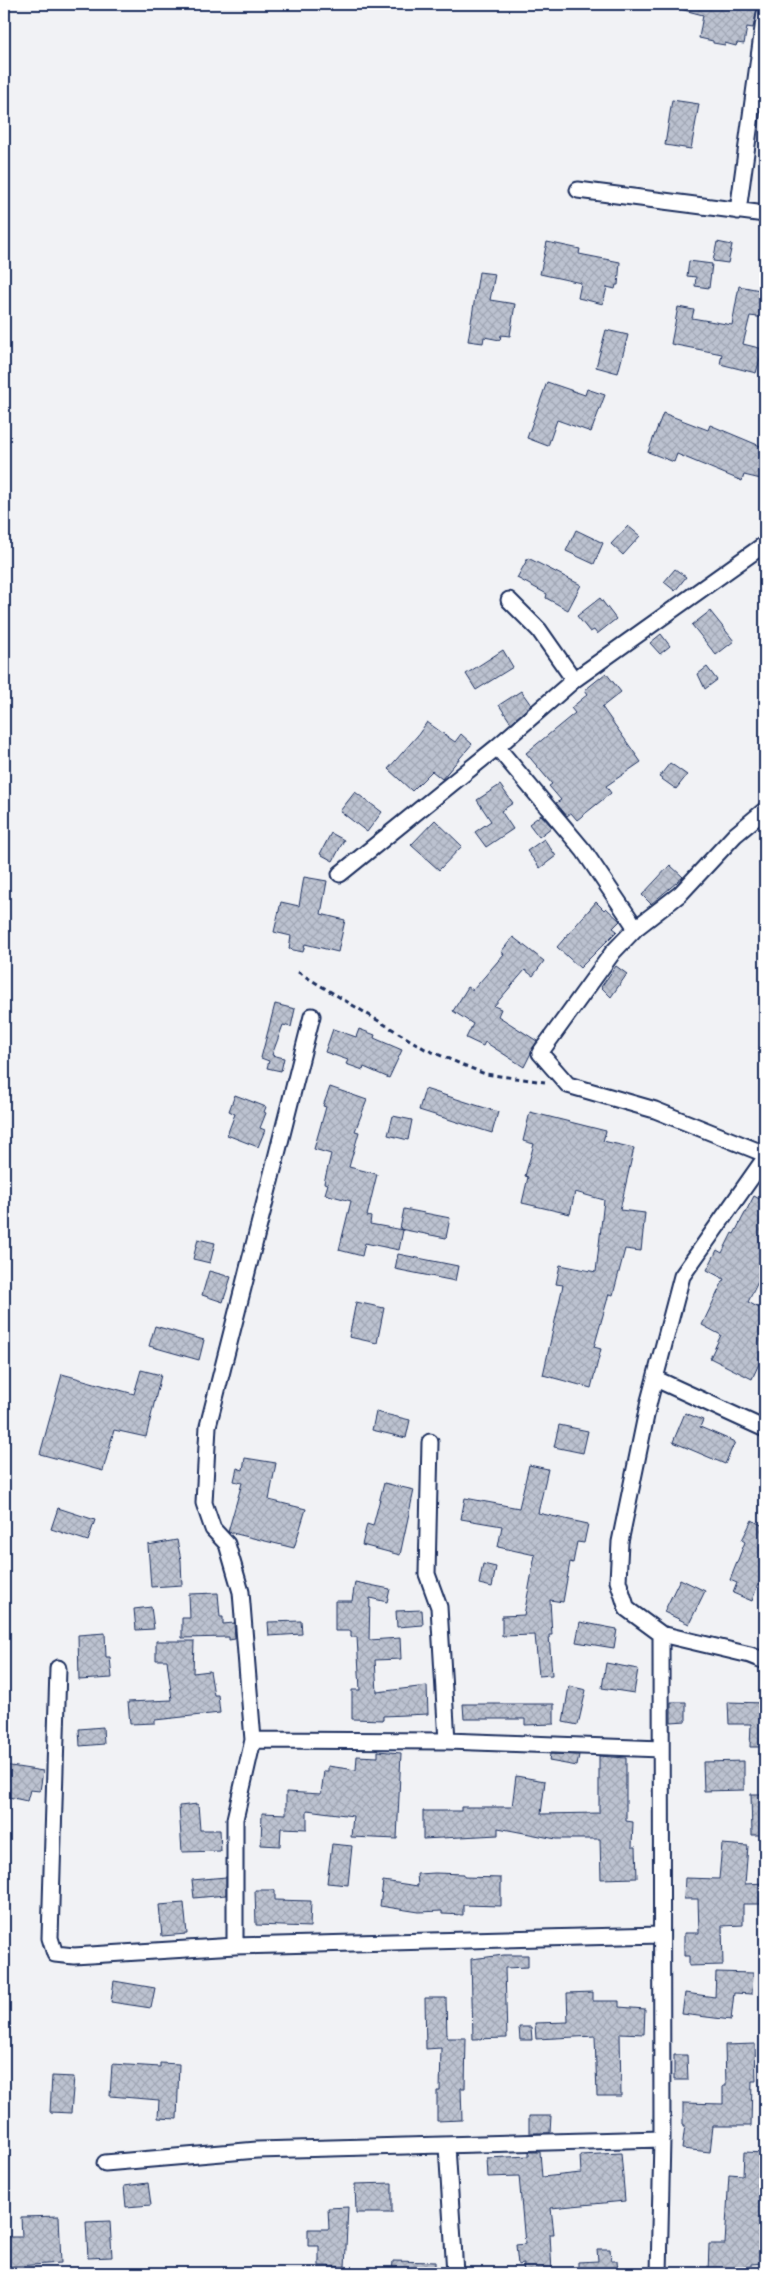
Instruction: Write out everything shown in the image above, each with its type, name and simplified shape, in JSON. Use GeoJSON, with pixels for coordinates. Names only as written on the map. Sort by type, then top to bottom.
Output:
{"type":"FeatureCollection","features":[{"type":"Feature","properties":{"kind":"street"},"geometry":{"type":"LineString","coordinates":[[738,211],[765,13]]}},
{"type":"Feature","properties":{"kind":"street"},"geometry":{"type":"LineString","coordinates":[[578,190],[765,214]]}},
{"type":"Feature","properties":{"kind":"street"},"geometry":{"type":"LineString","coordinates":[[340,874],[497,748],[574,680],[765,544]]}},
{"type":"Feature","properties":{"kind":"street"},"geometry":{"type":"LineString","coordinates":[[510,600],[539,630],[574,680]]}},
{"type":"Feature","properties":{"kind":"street"},"geometry":{"type":"LineString","coordinates":[[497,748],[584,851],[636,928]]}},
{"type":"Feature","properties":{"kind":"street"},"geometry":{"type":"LineString","coordinates":[[765,810],[735,835],[680,894],[636,928],[613,952],[540,1053],[568,1085],[656,1110],[765,1156],[682,1276],[649,1401],[620,1542],[618,1581],[627,1609],[661,1634],[750,1655],[765,1661]]}},
{"type":"Feature","properties":{"kind":"street"},"geometry":{"type":"LineString","coordinates":[[236,1946],[235,1819],[253,1740],[241,1592],[227,1544],[213,1529],[204,1503],[208,1426],[312,1016]]}},
{"type":"Feature","properties":{"kind":"street"},"geometry":{"type":"LineString","coordinates":[[656,1378],[765,1429]]}},
{"type":"Feature","properties":{"kind":"street"},"geometry":{"type":"LineString","coordinates":[[430,1442],[428,1574],[439,1607],[447,1740]]}},
{"type":"Feature","properties":{"kind":"street"},"geometry":{"type":"LineString","coordinates":[[659,2273],[662,2139],[661,1634]]}},
{"type":"Feature","properties":{"kind":"street"},"geometry":{"type":"LineString","coordinates":[[58,1668],[50,1938],[55,1954],[74,1956],[236,1946],[661,1935]]}},
{"type":"Feature","properties":{"kind":"street"},"geometry":{"type":"LineString","coordinates":[[253,1740],[447,1740],[661,1749]]}},
{"type":"Feature","properties":{"kind":"street"},"geometry":{"type":"LineString","coordinates":[[105,2163],[257,2150],[662,2139]]}},
{"type":"Feature","properties":{"kind":"street"},"geometry":{"type":"LineString","coordinates":[[447,2146],[455,2273]]}},
{"type":"Feature","properties":{"kind":"path"},"geometry":{"type":"LineString","coordinates":[[298,972],[425,1049],[485,1074],[568,1085]]}},
{"type":"Feature","properties":{"kind":"building"},"geometry":{"type":"Polygon","coordinates":[[[677,4],[738,4],[757,9],[753,28],[747,27],[744,44],[737,43],[736,46],[725,43],[725,45],[713,43],[713,41],[699,38],[703,15],[676,8],[677,4]]]}},
{"type":"Feature","properties":{"kind":"building"},"geometry":{"type":"Polygon","coordinates":[[[672,100],[699,104],[691,149],[665,145],[672,100]]]}},
{"type":"Feature","properties":{"kind":"building"},"geometry":{"type":"Polygon","coordinates":[[[547,242],[580,249],[579,254],[620,262],[618,285],[616,285],[615,289],[607,287],[603,304],[578,298],[581,283],[540,274],[547,242]]]}},
{"type":"Feature","properties":{"kind":"building"},"geometry":{"type":"Polygon","coordinates":[[[717,242],[732,245],[728,263],[713,261],[717,242]]]}},
{"type":"Feature","properties":{"kind":"building"},"geometry":{"type":"Polygon","coordinates":[[[689,261],[712,264],[709,288],[695,286],[696,277],[687,276],[689,261]]]}},
{"type":"Feature","properties":{"kind":"building"},"geometry":{"type":"Polygon","coordinates":[[[479,272],[495,274],[490,300],[515,304],[510,336],[501,335],[500,340],[484,337],[483,343],[468,341],[479,272]]]}},
{"type":"Feature","properties":{"kind":"building"},"geometry":{"type":"Polygon","coordinates":[[[739,286],[765,291],[765,318],[750,316],[743,344],[763,349],[756,373],[720,364],[722,354],[671,344],[678,307],[694,310],[692,318],[732,325],[739,286]]]}},
{"type":"Feature","properties":{"kind":"building"},"geometry":{"type":"Polygon","coordinates":[[[606,330],[628,335],[618,373],[596,367],[606,330]]]}},
{"type":"Feature","properties":{"kind":"building"},"geometry":{"type":"Polygon","coordinates":[[[547,382],[585,395],[587,389],[605,395],[591,432],[557,420],[548,446],[527,438],[547,382]]]}},
{"type":"Feature","properties":{"kind":"building"},"geometry":{"type":"Polygon","coordinates":[[[663,413],[708,430],[710,425],[765,448],[765,480],[744,475],[742,481],[677,454],[674,462],[648,452],[663,413]]]}},
{"type":"Feature","properties":{"kind":"building"},"geometry":{"type":"Polygon","coordinates":[[[628,526],[640,536],[623,555],[611,544],[628,526]]]}},
{"type":"Feature","properties":{"kind":"building"},"geometry":{"type":"Polygon","coordinates":[[[576,530],[603,543],[594,564],[566,551],[576,530]]]}},
{"type":"Feature","properties":{"kind":"building"},"geometry":{"type":"Polygon","coordinates":[[[528,558],[581,585],[568,610],[546,598],[547,594],[517,578],[528,558]]]}},
{"type":"Feature","properties":{"kind":"building"},"geometry":{"type":"Polygon","coordinates":[[[675,569],[686,577],[675,591],[664,582],[675,569]]]}},
{"type":"Feature","properties":{"kind":"building"},"geometry":{"type":"Polygon","coordinates":[[[600,598],[616,619],[597,634],[594,630],[590,632],[577,616],[600,598]]]}},
{"type":"Feature","properties":{"kind":"building"},"geometry":{"type":"Polygon","coordinates":[[[710,611],[734,641],[716,655],[692,625],[710,611]]]}},
{"type":"Feature","properties":{"kind":"building"},"geometry":{"type":"Polygon","coordinates":[[[661,634],[670,646],[660,654],[650,643],[661,634]]]}},
{"type":"Feature","properties":{"kind":"building"},"geometry":{"type":"Polygon","coordinates":[[[503,650],[513,667],[476,690],[466,674],[503,650]]]}},
{"type":"Feature","properties":{"kind":"building"},"geometry":{"type":"Polygon","coordinates":[[[707,667],[717,680],[705,689],[698,674],[707,667]]]}},
{"type":"Feature","properties":{"kind":"building"},"geometry":{"type":"Polygon","coordinates":[[[606,673],[621,692],[602,707],[641,762],[606,786],[611,793],[577,820],[571,813],[567,816],[556,803],[561,800],[549,786],[552,784],[526,753],[575,713],[571,708],[588,694],[585,690],[606,673]]]}},
{"type":"Feature","properties":{"kind":"building"},"geometry":{"type":"Polygon","coordinates":[[[521,691],[531,705],[511,723],[499,705],[521,691]]]}},
{"type":"Feature","properties":{"kind":"building"},"geometry":{"type":"Polygon","coordinates":[[[427,722],[455,742],[461,734],[472,744],[442,779],[432,771],[412,791],[388,769],[427,722]]]}},
{"type":"Feature","properties":{"kind":"building"},"geometry":{"type":"Polygon","coordinates":[[[670,763],[687,775],[676,789],[659,777],[670,763]]]}},
{"type":"Feature","properties":{"kind":"building"},"geometry":{"type":"Polygon","coordinates":[[[500,785],[513,803],[501,811],[513,829],[486,847],[475,832],[491,821],[477,800],[500,785]]]}},
{"type":"Feature","properties":{"kind":"building"},"geometry":{"type":"Polygon","coordinates":[[[355,792],[382,812],[367,832],[340,811],[355,792]]]}},
{"type":"Feature","properties":{"kind":"building"},"geometry":{"type":"Polygon","coordinates":[[[541,815],[552,827],[539,837],[529,824],[541,815]]]}},
{"type":"Feature","properties":{"kind":"building"},"geometry":{"type":"Polygon","coordinates":[[[435,820],[462,846],[439,870],[411,845],[435,820]]]}},
{"type":"Feature","properties":{"kind":"building"},"geometry":{"type":"Polygon","coordinates":[[[331,833],[344,840],[333,861],[320,854],[331,833]]]}},
{"type":"Feature","properties":{"kind":"building"},"geometry":{"type":"Polygon","coordinates":[[[544,839],[556,856],[540,868],[527,851],[544,839]]]}},
{"type":"Feature","properties":{"kind":"building"},"geometry":{"type":"Polygon","coordinates":[[[670,865],[683,877],[651,904],[642,895],[670,865]]]}},
{"type":"Feature","properties":{"kind":"building"},"geometry":{"type":"Polygon","coordinates":[[[304,877],[327,881],[321,914],[345,920],[338,952],[305,944],[303,952],[289,949],[291,936],[274,932],[281,902],[299,906],[304,877]]]}},
{"type":"Feature","properties":{"kind":"building"},"geometry":{"type":"Polygon","coordinates":[[[596,902],[604,910],[606,908],[620,921],[613,928],[617,931],[580,968],[557,947],[596,902]]]}},
{"type":"Feature","properties":{"kind":"building"},"geometry":{"type":"Polygon","coordinates":[[[513,937],[544,961],[533,976],[525,970],[494,1006],[501,1009],[498,1016],[537,1041],[524,1067],[485,1042],[483,1046],[466,1038],[473,1024],[453,1011],[468,987],[473,990],[504,954],[501,952],[513,937]]]}},
{"type":"Feature","properties":{"kind":"building"},"geometry":{"type":"Polygon","coordinates":[[[616,966],[627,974],[611,997],[601,987],[616,966]]]}},
{"type":"Feature","properties":{"kind":"building"},"geometry":{"type":"Polygon","coordinates":[[[275,1004],[295,1009],[291,1027],[283,1025],[272,1055],[284,1058],[281,1071],[267,1068],[269,1061],[261,1058],[275,1004]]]}},
{"type":"Feature","properties":{"kind":"building"},"geometry":{"type":"Polygon","coordinates":[[[333,1029],[356,1037],[359,1029],[375,1035],[374,1038],[402,1050],[389,1078],[364,1067],[363,1070],[346,1064],[348,1060],[325,1052],[333,1029]]]}},
{"type":"Feature","properties":{"kind":"building"},"geometry":{"type":"Polygon","coordinates":[[[330,1087],[367,1100],[355,1131],[359,1132],[349,1167],[377,1174],[367,1216],[371,1217],[370,1224],[403,1230],[399,1250],[365,1243],[362,1256],[339,1250],[351,1201],[325,1194],[328,1184],[324,1183],[331,1154],[314,1149],[326,1107],[323,1106],[330,1087]]]}},
{"type":"Feature","properties":{"kind":"building"},"geometry":{"type":"Polygon","coordinates":[[[425,1089],[498,1112],[492,1133],[419,1110],[425,1089]]]}},
{"type":"Feature","properties":{"kind":"building"},"geometry":{"type":"Polygon","coordinates":[[[235,1095],[266,1107],[264,1112],[266,1113],[260,1128],[265,1130],[258,1147],[227,1135],[235,1114],[229,1111],[235,1095]]]}},
{"type":"Feature","properties":{"kind":"building"},"geometry":{"type":"Polygon","coordinates":[[[530,1112],[606,1131],[603,1141],[634,1148],[620,1210],[645,1213],[641,1251],[625,1249],[613,1295],[609,1294],[594,1347],[601,1349],[591,1388],[543,1375],[563,1285],[556,1284],[560,1265],[596,1272],[604,1200],[575,1192],[570,1214],[522,1203],[528,1177],[525,1176],[534,1144],[523,1141],[530,1112]]]}},
{"type":"Feature","properties":{"kind":"building"},"geometry":{"type":"Polygon","coordinates":[[[393,1116],[412,1120],[408,1140],[388,1135],[393,1116]]]}},
{"type":"Feature","properties":{"kind":"building"},"geometry":{"type":"Polygon","coordinates":[[[754,1196],[765,1202],[765,1268],[748,1302],[765,1311],[765,1351],[752,1379],[710,1358],[721,1335],[702,1325],[724,1279],[707,1270],[717,1250],[722,1253],[754,1196]]]}},
{"type":"Feature","properties":{"kind":"building"},"geometry":{"type":"Polygon","coordinates":[[[404,1209],[450,1218],[446,1238],[400,1229],[404,1209]]]}},
{"type":"Feature","properties":{"kind":"building"},"geometry":{"type":"Polygon","coordinates":[[[198,1239],[215,1243],[210,1263],[193,1259],[198,1239]]]}},
{"type":"Feature","properties":{"kind":"building"},"geometry":{"type":"Polygon","coordinates":[[[398,1254],[458,1266],[455,1281],[395,1269],[398,1254]]]}},
{"type":"Feature","properties":{"kind":"building"},"geometry":{"type":"Polygon","coordinates":[[[209,1271],[231,1277],[223,1302],[202,1295],[209,1271]]]}},
{"type":"Feature","properties":{"kind":"building"},"geometry":{"type":"Polygon","coordinates":[[[356,1302],[384,1308],[377,1343],[349,1337],[356,1302]]]}},
{"type":"Feature","properties":{"kind":"building"},"geometry":{"type":"Polygon","coordinates":[[[155,1326],[204,1340],[199,1360],[149,1346],[155,1326]]]}},
{"type":"Feature","properties":{"kind":"building"},"geometry":{"type":"Polygon","coordinates":[[[141,1370],[161,1375],[146,1437],[114,1430],[103,1471],[40,1454],[62,1374],[134,1394],[141,1370]]]}},
{"type":"Feature","properties":{"kind":"building"},"geometry":{"type":"Polygon","coordinates":[[[376,1412],[410,1420],[406,1438],[372,1430],[376,1412]]]}},
{"type":"Feature","properties":{"kind":"building"},"geometry":{"type":"Polygon","coordinates":[[[685,1413],[703,1420],[700,1427],[735,1442],[725,1464],[673,1442],[685,1413]]]}},
{"type":"Feature","properties":{"kind":"building"},"geometry":{"type":"Polygon","coordinates":[[[559,1425],[588,1431],[583,1453],[554,1447],[559,1425]]]}},
{"type":"Feature","properties":{"kind":"building"},"geometry":{"type":"Polygon","coordinates":[[[245,1458],[276,1463],[269,1500],[306,1509],[294,1548],[228,1532],[242,1483],[234,1481],[237,1468],[243,1470],[245,1458]]]}},
{"type":"Feature","properties":{"kind":"building"},"geometry":{"type":"Polygon","coordinates":[[[529,1465],[548,1469],[538,1513],[588,1524],[584,1543],[577,1542],[573,1563],[570,1562],[563,1602],[550,1600],[552,1635],[549,1635],[552,1675],[539,1676],[535,1635],[502,1636],[502,1616],[524,1615],[535,1555],[498,1547],[502,1526],[461,1519],[465,1498],[519,1508],[529,1465]]]}},
{"type":"Feature","properties":{"kind":"building"},"geometry":{"type":"Polygon","coordinates":[[[384,1483],[414,1490],[400,1555],[362,1545],[367,1524],[373,1526],[384,1483]]]}},
{"type":"Feature","properties":{"kind":"building"},"geometry":{"type":"Polygon","coordinates":[[[58,1508],[95,1520],[88,1541],[51,1529],[58,1508]]]}},
{"type":"Feature","properties":{"kind":"building"},"geometry":{"type":"Polygon","coordinates":[[[752,1520],[765,1527],[765,1587],[758,1584],[752,1601],[733,1593],[737,1583],[730,1580],[745,1542],[742,1540],[752,1520]]]}},
{"type":"Feature","properties":{"kind":"building"},"geometry":{"type":"Polygon","coordinates":[[[177,1540],[181,1560],[182,1585],[151,1587],[148,1545],[177,1540]]]}},
{"type":"Feature","properties":{"kind":"building"},"geometry":{"type":"Polygon","coordinates":[[[483,1564],[496,1567],[492,1587],[479,1584],[483,1564]]]}},
{"type":"Feature","properties":{"kind":"building"},"geometry":{"type":"Polygon","coordinates":[[[680,1579],[705,1591],[689,1624],[664,1612],[680,1579]]]}},
{"type":"Feature","properties":{"kind":"building"},"geometry":{"type":"Polygon","coordinates":[[[355,1582],[390,1589],[387,1602],[370,1598],[369,1640],[400,1638],[401,1659],[375,1660],[377,1692],[427,1686],[428,1714],[383,1716],[383,1720],[352,1719],[352,1690],[360,1690],[357,1637],[351,1637],[351,1631],[335,1631],[335,1601],[352,1601],[355,1582]]]}},
{"type":"Feature","properties":{"kind":"building"},"geometry":{"type":"Polygon","coordinates":[[[218,1593],[220,1617],[223,1617],[223,1624],[234,1623],[235,1639],[229,1640],[229,1637],[182,1638],[182,1618],[190,1618],[189,1594],[218,1593]]]}},
{"type":"Feature","properties":{"kind":"building"},"geometry":{"type":"Polygon","coordinates":[[[151,1607],[154,1629],[136,1630],[134,1609],[151,1607]]]}},
{"type":"Feature","properties":{"kind":"building"},"geometry":{"type":"Polygon","coordinates":[[[422,1610],[423,1625],[397,1627],[396,1611],[422,1610]]]}},
{"type":"Feature","properties":{"kind":"building"},"geometry":{"type":"Polygon","coordinates":[[[301,1621],[302,1634],[269,1636],[268,1622],[301,1621]]]}},
{"type":"Feature","properties":{"kind":"building"},"geometry":{"type":"Polygon","coordinates":[[[580,1622],[617,1629],[614,1648],[576,1642],[580,1622]]]}},
{"type":"Feature","properties":{"kind":"building"},"geometry":{"type":"Polygon","coordinates":[[[105,1633],[106,1657],[110,1657],[112,1678],[79,1680],[78,1635],[105,1633]]]}},
{"type":"Feature","properties":{"kind":"building"},"geometry":{"type":"Polygon","coordinates":[[[156,1641],[194,1641],[193,1673],[210,1671],[214,1695],[218,1695],[220,1713],[155,1720],[155,1723],[130,1724],[128,1702],[172,1700],[167,1660],[156,1660],[156,1641]]]}},
{"type":"Feature","properties":{"kind":"building"},"geometry":{"type":"Polygon","coordinates":[[[606,1663],[638,1669],[634,1693],[602,1688],[606,1663]]]}},
{"type":"Feature","properties":{"kind":"building"},"geometry":{"type":"Polygon","coordinates":[[[569,1686],[586,1690],[578,1725],[563,1722],[569,1686]]]}},
{"type":"Feature","properties":{"kind":"building"},"geometry":{"type":"Polygon","coordinates":[[[671,1702],[686,1702],[686,1721],[671,1722],[671,1702]]]}},
{"type":"Feature","properties":{"kind":"building"},"geometry":{"type":"Polygon","coordinates":[[[728,1702],[765,1703],[765,1747],[750,1747],[751,1724],[729,1724],[728,1702]]]}},
{"type":"Feature","properties":{"kind":"building"},"geometry":{"type":"Polygon","coordinates":[[[463,1704],[554,1704],[554,1724],[525,1725],[525,1719],[464,1719],[463,1704]]]}},
{"type":"Feature","properties":{"kind":"building"},"geometry":{"type":"Polygon","coordinates":[[[103,1727],[104,1744],[80,1746],[79,1729],[103,1727]]]}},
{"type":"Feature","properties":{"kind":"building"},"geometry":{"type":"Polygon","coordinates":[[[378,1751],[401,1753],[397,1839],[351,1837],[353,1816],[307,1810],[307,1829],[281,1828],[280,1846],[261,1845],[262,1813],[286,1814],[286,1792],[321,1794],[324,1771],[328,1771],[328,1766],[356,1770],[357,1756],[378,1757],[378,1751]]]}},
{"type":"Feature","properties":{"kind":"building"},"geometry":{"type":"Polygon","coordinates":[[[550,1754],[579,1755],[577,1766],[549,1761],[550,1754]]]}},
{"type":"Feature","properties":{"kind":"building"},"geometry":{"type":"Polygon","coordinates":[[[599,1756],[626,1758],[626,1821],[633,1822],[632,1847],[636,1847],[637,1878],[601,1879],[600,1839],[556,1839],[498,1828],[498,1835],[423,1839],[423,1811],[461,1811],[461,1807],[512,1807],[516,1776],[545,1781],[541,1814],[599,1813],[599,1756]]]}},
{"type":"Feature","properties":{"kind":"building"},"geometry":{"type":"Polygon","coordinates":[[[744,1761],[744,1790],[704,1791],[703,1762],[744,1761]]]}},
{"type":"Feature","properties":{"kind":"building"},"geometry":{"type":"Polygon","coordinates":[[[4,1765],[43,1771],[40,1791],[30,1790],[27,1801],[4,1796],[4,1765]]]}},
{"type":"Feature","properties":{"kind":"building"},"geometry":{"type":"Polygon","coordinates":[[[751,1794],[765,1794],[765,1835],[752,1835],[751,1794]]]}},
{"type":"Feature","properties":{"kind":"building"},"geometry":{"type":"Polygon","coordinates":[[[198,1804],[200,1830],[220,1830],[221,1851],[182,1852],[179,1806],[198,1804]]]}},
{"type":"Feature","properties":{"kind":"building"},"geometry":{"type":"Polygon","coordinates":[[[332,1844],[352,1846],[348,1885],[327,1883],[332,1844]]]}},
{"type":"Feature","properties":{"kind":"building"},"geometry":{"type":"Polygon","coordinates":[[[722,1844],[748,1846],[745,1884],[765,1883],[765,1904],[743,1904],[743,1925],[722,1926],[723,1965],[689,1966],[689,1956],[684,1956],[684,1933],[699,1933],[698,1899],[684,1899],[685,1878],[719,1879],[722,1844]]]}},
{"type":"Feature","properties":{"kind":"building"},"geometry":{"type":"Polygon","coordinates":[[[417,1874],[464,1874],[464,1877],[501,1878],[501,1906],[463,1905],[463,1915],[442,1914],[442,1911],[419,1912],[380,1906],[383,1881],[418,1886],[417,1874]]]}},
{"type":"Feature","properties":{"kind":"building"},"geometry":{"type":"Polygon","coordinates":[[[226,1877],[226,1895],[194,1898],[192,1880],[226,1877]]]}},
{"type":"Feature","properties":{"kind":"building"},"geometry":{"type":"Polygon","coordinates":[[[255,1890],[275,1890],[275,1900],[311,1901],[310,1927],[256,1925],[255,1890]]]}},
{"type":"Feature","properties":{"kind":"building"},"geometry":{"type":"Polygon","coordinates":[[[184,1903],[187,1934],[162,1936],[159,1905],[184,1903]]]}},
{"type":"Feature","properties":{"kind":"building"},"geometry":{"type":"Polygon","coordinates":[[[504,1955],[528,1955],[528,1967],[505,1968],[507,2038],[473,2039],[471,1959],[504,1955]]]}},
{"type":"Feature","properties":{"kind":"building"},"geometry":{"type":"Polygon","coordinates":[[[716,1972],[753,1973],[752,1994],[734,1993],[731,2020],[682,2014],[685,1993],[715,1997],[716,1972]]]}},
{"type":"Feature","properties":{"kind":"building"},"geometry":{"type":"Polygon","coordinates":[[[114,1981],[155,1988],[151,2008],[111,2002],[114,1981]]]}},
{"type":"Feature","properties":{"kind":"building"},"geometry":{"type":"Polygon","coordinates":[[[593,1992],[593,2001],[619,2001],[619,2007],[645,2009],[644,2034],[620,2033],[621,2096],[597,2096],[595,2036],[536,2039],[535,2023],[568,2022],[567,1993],[593,1992]]]}},
{"type":"Feature","properties":{"kind":"building"},"geometry":{"type":"Polygon","coordinates":[[[425,1998],[446,1998],[447,2038],[466,2038],[465,2088],[461,2088],[462,2120],[437,2121],[437,2091],[440,2091],[441,2048],[426,2049],[425,1998]]]}},
{"type":"Feature","properties":{"kind":"building"},"geometry":{"type":"Polygon","coordinates":[[[519,2027],[531,2027],[532,2040],[520,2040],[519,2027]]]}},
{"type":"Feature","properties":{"kind":"building"},"geometry":{"type":"Polygon","coordinates":[[[755,2044],[756,2081],[752,2081],[751,2126],[713,2126],[710,2152],[682,2149],[685,2125],[683,2125],[683,2103],[723,2104],[723,2086],[726,2086],[725,2045],[755,2044]]]}},
{"type":"Feature","properties":{"kind":"building"},"geometry":{"type":"Polygon","coordinates":[[[674,2055],[687,2055],[688,2080],[674,2080],[674,2055]]]}},
{"type":"Feature","properties":{"kind":"building"},"geometry":{"type":"Polygon","coordinates":[[[160,2063],[179,2064],[177,2119],[158,2118],[159,2100],[110,2096],[112,2064],[160,2067],[160,2063]]]}},
{"type":"Feature","properties":{"kind":"building"},"geometry":{"type":"Polygon","coordinates":[[[52,2076],[74,2077],[71,2113],[50,2112],[52,2076]]]}},
{"type":"Feature","properties":{"kind":"building"},"geometry":{"type":"Polygon","coordinates":[[[529,2116],[551,2116],[550,2133],[529,2133],[529,2116]]]}},
{"type":"Feature","properties":{"kind":"building"},"geometry":{"type":"Polygon","coordinates":[[[529,2152],[540,2152],[542,2177],[581,2173],[580,2155],[621,2153],[625,2201],[551,2208],[554,2234],[550,2234],[552,2273],[523,2273],[524,2264],[518,2265],[516,2245],[525,2244],[519,2176],[488,2177],[487,2158],[529,2156],[529,2152]]]}},
{"type":"Feature","properties":{"kind":"building"},"geometry":{"type":"Polygon","coordinates":[[[744,2152],[765,2153],[765,2263],[751,2264],[751,2267],[747,2267],[747,2273],[708,2273],[709,2244],[725,2244],[729,2174],[743,2175],[744,2152]]]}},
{"type":"Feature","properties":{"kind":"building"},"geometry":{"type":"Polygon","coordinates":[[[148,2183],[151,2205],[126,2207],[124,2186],[148,2183]]]}},
{"type":"Feature","properties":{"kind":"building"},"geometry":{"type":"Polygon","coordinates":[[[392,2183],[392,2213],[356,2213],[355,2184],[392,2183]]]}},
{"type":"Feature","properties":{"kind":"building"},"geometry":{"type":"Polygon","coordinates":[[[348,2207],[345,2267],[319,2266],[319,2246],[308,2246],[308,2229],[329,2229],[328,2208],[348,2207]]]}},
{"type":"Feature","properties":{"kind":"building"},"geometry":{"type":"Polygon","coordinates":[[[59,2216],[61,2263],[4,2267],[4,2237],[22,2237],[21,2217],[59,2216]]]}},
{"type":"Feature","properties":{"kind":"building"},"geometry":{"type":"Polygon","coordinates":[[[110,2221],[112,2257],[88,2258],[86,2222],[110,2221]]]}},
{"type":"Feature","properties":{"kind":"building"},"geometry":{"type":"Polygon","coordinates":[[[597,2249],[610,2249],[611,2261],[617,2261],[618,2273],[578,2273],[578,2262],[598,2261],[597,2249]]]}},
{"type":"Feature","properties":{"kind":"building"},"geometry":{"type":"Polygon","coordinates":[[[393,2261],[435,2262],[435,2273],[392,2273],[393,2261]]]}}]}
